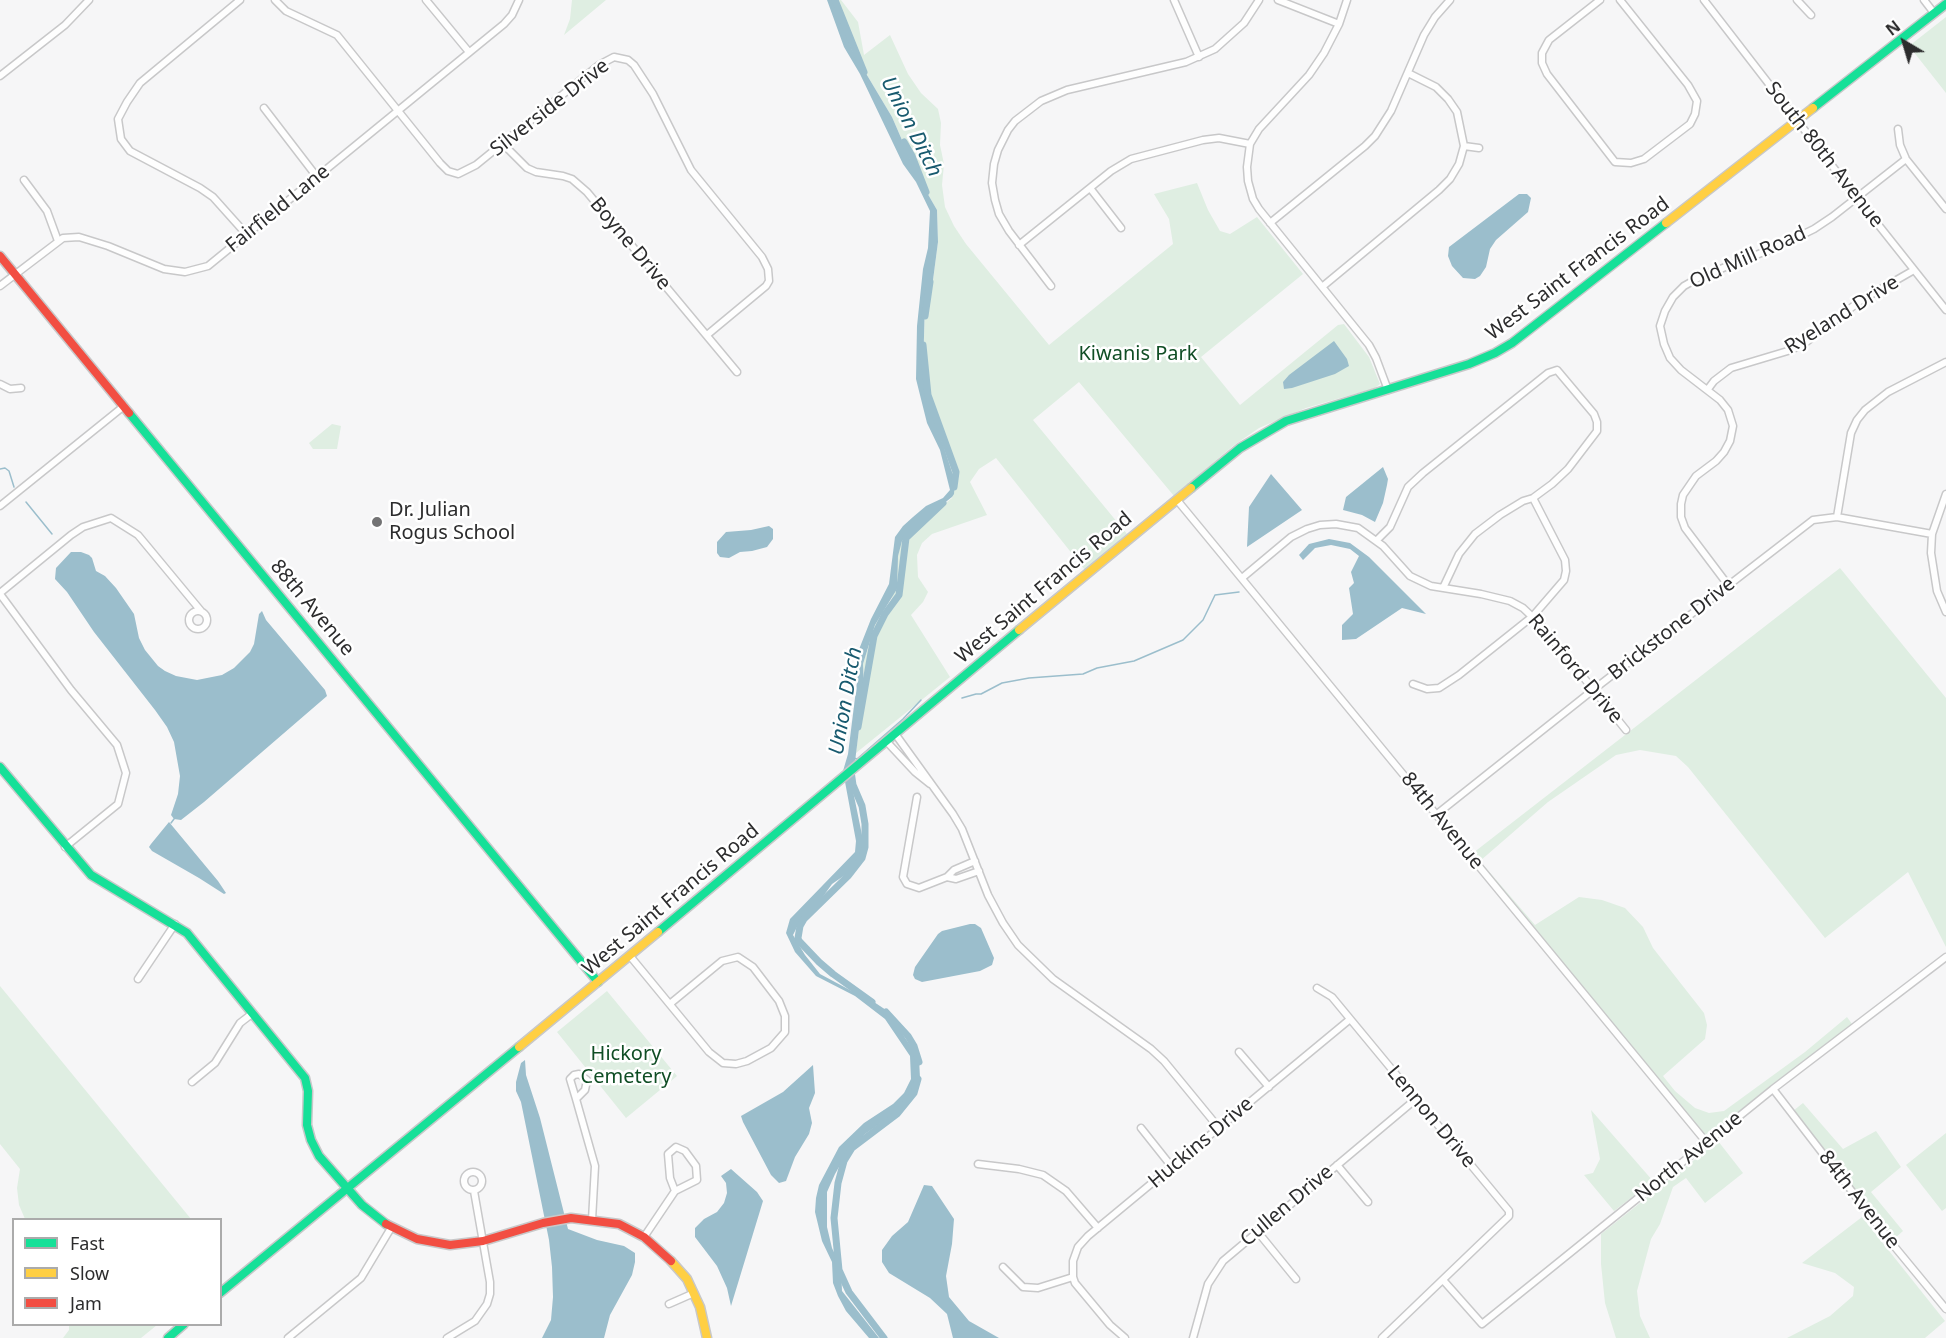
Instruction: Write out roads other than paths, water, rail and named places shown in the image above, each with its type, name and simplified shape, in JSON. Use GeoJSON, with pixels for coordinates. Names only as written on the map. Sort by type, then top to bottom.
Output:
{"type":"FeatureCollection","features":[{"type":"Feature","properties":{"kind":"street"},"geometry":{"type":"LineString","coordinates":[[0,76],[65,25],[89,0]]}},
{"type":"Feature","properties":{"kind":"street"},"geometry":{"type":"LineString","coordinates":[[240,0],[140,83],[118,119],[121,139],[130,151],[213,197],[247,235]]}},
{"type":"Feature","properties":{"kind":"street","name":"Silverside Drive"},"geometry":{"type":"LineString","coordinates":[[274,0],[286,11],[337,35],[440,163],[448,171],[458,174],[476,165],[607,60],[621,57],[634,65],[653,94],[691,170],[762,257],[768,269],[769,281],[766,286],[707,335]]}},
{"type":"Feature","properties":{"kind":"street"},"geometry":{"type":"LineString","coordinates":[[426,0],[469,52]]}},
{"type":"Feature","properties":{"kind":"street","name":"Fairfield Lane"},"geometry":{"type":"LineString","coordinates":[[58,241],[63,238],[79,237],[108,246],[164,270],[184,272],[208,266],[469,52],[512,15],[519,0]]}},
{"type":"Feature","properties":{"kind":"street"},"geometry":{"type":"LineString","coordinates":[[1174,0],[1199,57]]}},
{"type":"Feature","properties":{"kind":"street"},"geometry":{"type":"LineString","coordinates":[[1051,286],[1008,231],[999,214],[992,183],[998,150],[1015,121],[1041,101],[1067,90],[1199,57],[1215,49],[1229,38],[1244,22],[1259,0]]}},
{"type":"Feature","properties":{"kind":"street"},"geometry":{"type":"LineString","coordinates":[[1278,0],[1339,24]]}},
{"type":"Feature","properties":{"kind":"street"},"geometry":{"type":"LineString","coordinates":[[1347,0],[1339,24],[1324,53],[1309,75],[1259,129],[1250,144],[1248,181],[1253,198],[1270,223],[1369,345],[1388,390]]}},
{"type":"Feature","properties":{"kind":"street"},"geometry":{"type":"LineString","coordinates":[[1270,223],[1375,136],[1391,111],[1424,35],[1435,17],[1450,0]]}},
{"type":"Feature","properties":{"kind":"street"},"geometry":{"type":"LineString","coordinates":[[1600,0],[1549,40],[1541,58],[1547,74],[1615,162],[1631,163],[1644,159],[1689,124],[1695,114],[1697,101],[1688,85],[1620,0]]}},
{"type":"Feature","properties":{"kind":"street","name":"South 80th Avenue"},"geometry":{"type":"LineString","coordinates":[[1704,0],[1946,310]]}},
{"type":"Feature","properties":{"kind":"street"},"geometry":{"type":"LineString","coordinates":[[1797,0],[1811,15]]}},
{"type":"Feature","properties":{"kind":"street"},"geometry":{"type":"LineString","coordinates":[[1924,0],[1934,13]]}},
{"type":"Feature","properties":{"kind":"street","name":"West Saint Francis Road"},"geometry":{"type":"LineString","coordinates":[[222,1291],[630,956],[1240,448],[1286,421],[1469,364],[1512,343],[1946,4]]}},
{"type":"Feature","properties":{"kind":"street"},"geometry":{"type":"LineString","coordinates":[[1322,287],[1439,190],[1459,164],[1464,146],[1457,112],[1436,87],[1408,73]]}},
{"type":"Feature","properties":{"kind":"street"},"geometry":{"type":"LineString","coordinates":[[264,108],[318,177]]}},
{"type":"Feature","properties":{"kind":"street"},"geometry":{"type":"LineString","coordinates":[[1898,129],[1900,146],[1906,159],[1946,209]]}},
{"type":"Feature","properties":{"kind":"street"},"geometry":{"type":"LineString","coordinates":[[1019,245],[1121,164],[1203,140],[1219,138],[1250,144]]}},
{"type":"Feature","properties":{"kind":"street","name":"Boyne Drive"},"geometry":{"type":"LineString","coordinates":[[503,144],[527,168],[536,172],[563,176],[580,185],[737,372]]}},
{"type":"Feature","properties":{"kind":"street"},"geometry":{"type":"LineString","coordinates":[[1464,146],[1479,148]]}},
{"type":"Feature","properties":{"kind":"street","name":"Old Mill Road"},"geometry":{"type":"LineString","coordinates":[[1728,585],[1685,528],[1681,504],[1696,476],[1716,461],[1730,441],[1733,426],[1728,410],[1708,389],[1681,370],[1670,358],[1660,326],[1665,310],[1684,286],[1700,277],[1779,246],[1814,229],[1906,159]]}},
{"type":"Feature","properties":{"kind":"street"},"geometry":{"type":"LineString","coordinates":[[0,286],[58,241],[47,211],[24,180]]}},
{"type":"Feature","properties":{"kind":"street"},"geometry":{"type":"LineString","coordinates":[[1090,188],[1121,228]]}},
{"type":"Feature","properties":{"kind":"street","name":"88th Avenue"},"geometry":{"type":"LineString","coordinates":[[0,256],[598,982]]}},
{"type":"Feature","properties":{"kind":"street","name":"Ryeland Drive"},"geometry":{"type":"LineString","coordinates":[[1708,389],[1714,381],[1731,368],[1791,350],[1805,343],[1860,301],[1914,270]]}},
{"type":"Feature","properties":{"kind":"street"},"geometry":{"type":"LineString","coordinates":[[1837,517],[1851,433],[1857,420],[1865,410],[1888,392],[1946,362]]}},
{"type":"Feature","properties":{"kind":"street"},"geometry":{"type":"LineString","coordinates":[[1376,541],[1390,527],[1408,488],[1423,473],[1548,373],[1557,370],[1594,414],[1597,431],[1568,469],[1552,484],[1533,498],[1523,501],[1500,515],[1475,534],[1459,554],[1443,588]]}},
{"type":"Feature","properties":{"kind":"street"},"geometry":{"type":"LineString","coordinates":[[0,384],[10,389],[21,388]]}},
{"type":"Feature","properties":{"kind":"street"},"geometry":{"type":"LineString","coordinates":[[0,506],[123,406]]}},
{"type":"Feature","properties":{"kind":"street"},"geometry":{"type":"LineString","coordinates":[[1946,494],[1932,534],[1933,571],[1937,591],[1946,612]]}},
{"type":"Feature","properties":{"kind":"street"},"geometry":{"type":"LineString","coordinates":[[1413,684],[1427,689],[1439,688],[1459,675],[1533,616],[1564,580],[1565,560],[1533,498]]}},
{"type":"Feature","properties":{"kind":"street","name":"84th Avenue"},"geometry":{"type":"LineString","coordinates":[[1177,500],[1707,1143]]}},
{"type":"Feature","properties":{"kind":"street","name":"Brickstone Drive"},"geometry":{"type":"LineString","coordinates":[[1437,814],[1593,690],[1814,520],[1837,517],[1932,534]]}},
{"type":"Feature","properties":{"kind":"street"},"geometry":{"type":"LineString","coordinates":[[65,847],[118,804],[126,772],[117,745],[71,690],[0,594],[71,535],[84,527],[111,518],[138,535],[201,611]]}},
{"type":"Feature","properties":{"kind":"street","name":"Rainford Drive"},"geometry":{"type":"LineString","coordinates":[[1242,578],[1291,537],[1307,529],[1336,524],[1358,528],[1383,546],[1410,576],[1431,586],[1510,601],[1533,616],[1626,730]]}},
{"type":"Feature","properties":{"kind":"street"},"geometry":{"type":"LineString","coordinates":[[896,735],[962,829],[1003,923],[1018,945],[1053,979],[1158,1055],[1219,1128]]}},
{"type":"Feature","properties":{"kind":"street"},"geometry":{"type":"LineString","coordinates":[[887,742],[915,772],[933,786]]}},
{"type":"Feature","properties":{"kind":"street"},"geometry":{"type":"LineString","coordinates":[[0,767],[65,847],[95,878],[187,933],[302,1074],[308,1092],[310,1140],[319,1156],[362,1205],[391,1228],[417,1239],[450,1245],[483,1242],[543,1222],[571,1218],[619,1224],[644,1237],[664,1253],[687,1279],[700,1307],[707,1338]]}},
{"type":"Feature","properties":{"kind":"street"},"geometry":{"type":"LineString","coordinates":[[917,797],[903,877],[907,884],[919,888],[947,877],[954,870],[975,861]]}},
{"type":"Feature","properties":{"kind":"street"},"geometry":{"type":"LineString","coordinates":[[947,877],[956,879],[979,871]]}},
{"type":"Feature","properties":{"kind":"street"},"geometry":{"type":"LineString","coordinates":[[138,979],[175,924]]}},
{"type":"Feature","properties":{"kind":"street"},"geometry":{"type":"LineString","coordinates":[[630,956],[709,1052],[723,1063],[736,1064],[747,1061],[771,1048],[785,1032],[785,1016],[779,1001],[753,967],[738,957],[722,961],[670,1004]]}},
{"type":"Feature","properties":{"kind":"street","name":"North Avenue"},"geometry":{"type":"LineString","coordinates":[[1443,1280],[1482,1324],[1773,1089],[1946,957]]}},
{"type":"Feature","properties":{"kind":"street","name":"Lennon Drive"},"geometry":{"type":"LineString","coordinates":[[1317,988],[1332,997],[1509,1212],[1509,1216],[1443,1280]]}},
{"type":"Feature","properties":{"kind":"street"},"geometry":{"type":"LineString","coordinates":[[192,1082],[215,1063],[240,1023],[253,1013]]}},
{"type":"Feature","properties":{"kind":"street","name":"Huckins Drive"},"geometry":{"type":"LineString","coordinates":[[1073,1277],[1073,1261],[1083,1240],[1349,1020]]}},
{"type":"Feature","properties":{"kind":"street"},"geometry":{"type":"LineString","coordinates":[[1239,1052],[1269,1087]]}},
{"type":"Feature","properties":{"kind":"street","name":"84th Avenue"},"geometry":{"type":"LineString","coordinates":[[1773,1089],[1894,1246],[1946,1309]]}},
{"type":"Feature","properties":{"kind":"street"},"geometry":{"type":"LineString","coordinates":[[576,1099],[595,1166],[592,1220]]}},
{"type":"Feature","properties":{"kind":"street","name":"Cullen Drive"},"geometry":{"type":"LineString","coordinates":[[1193,1338],[1208,1284],[1232,1252],[1416,1100]]}},
{"type":"Feature","properties":{"kind":"street"},"geometry":{"type":"LineString","coordinates":[[1142,1128],[1172,1167]]}},
{"type":"Feature","properties":{"kind":"street"},"geometry":{"type":"LineString","coordinates":[[644,1237],[675,1191],[697,1180],[696,1166],[685,1151],[676,1147],[668,1154],[670,1178],[675,1191]]}},
{"type":"Feature","properties":{"kind":"street"},"geometry":{"type":"LineString","coordinates":[[978,1164],[1019,1169],[1043,1175],[1066,1191],[1098,1228]]}},
{"type":"Feature","properties":{"kind":"street"},"geometry":{"type":"LineString","coordinates":[[1337,1165],[1368,1202]]}},
{"type":"Feature","properties":{"kind":"street"},"geometry":{"type":"LineString","coordinates":[[447,1338],[475,1321],[487,1304],[490,1282],[474,1191]]}},
{"type":"Feature","properties":{"kind":"street"},"geometry":{"type":"LineString","coordinates":[[288,1338],[361,1278],[391,1228]]}},
{"type":"Feature","properties":{"kind":"street"},"geometry":{"type":"LineString","coordinates":[[1257,1231],[1296,1279]]}},
{"type":"Feature","properties":{"kind":"street"},"geometry":{"type":"LineString","coordinates":[[1003,1267],[1023,1287],[1038,1288],[1073,1277],[1079,1289],[1125,1338]]}},
{"type":"Feature","properties":{"kind":"street"},"geometry":{"type":"LineString","coordinates":[[1382,1338],[1443,1280]]}},
{"type":"Feature","properties":{"kind":"street"},"geometry":{"type":"LineString","coordinates":[[669,1304],[693,1293]]}},
{"type":"Feature","properties":{"kind":"street"},"geometry":{"type":"LineString","coordinates":[[168,1338],[182,1326]]}},
{"type":"Feature","properties":{"kind":"street"},"geometry":{"type":"LineString","coordinates":[[1110,1338],[1116,1331]]}},
{"type":"Feature","properties":{"kind":"water"},"geometry":{"type":"Polygon","coordinates":[[[827,0],[834,0],[852,50],[892,117],[918,177],[937,210],[938,242],[933,280],[925,299],[923,374],[928,399],[955,481],[952,497],[914,527],[902,541],[898,556],[897,589],[875,625],[863,664],[864,689],[852,786],[862,835],[862,854],[848,873],[832,884],[817,905],[800,921],[793,935],[820,974],[886,1010],[919,1058],[920,1078],[912,1095],[901,1109],[865,1134],[847,1153],[827,1192],[827,1227],[832,1248],[841,1267],[842,1291],[879,1338],[869,1338],[846,1311],[838,1296],[833,1283],[832,1262],[822,1241],[815,1212],[816,1198],[819,1185],[839,1147],[864,1123],[893,1104],[904,1093],[911,1079],[910,1056],[885,1019],[855,996],[816,976],[795,952],[786,933],[790,919],[855,852],[856,841],[843,771],[848,754],[857,682],[858,652],[871,619],[889,584],[895,537],[913,517],[926,506],[943,498],[950,490],[940,450],[927,423],[916,379],[917,326],[923,269],[928,248],[930,211],[916,182],[903,164],[860,74],[844,47],[827,0]]]}},
{"type":"Feature","properties":{"kind":"water"},"geometry":{"type":"Polygon","coordinates":[[[1519,194],[1527,194],[1531,198],[1528,212],[1496,240],[1490,249],[1486,267],[1480,276],[1475,279],[1463,278],[1452,266],[1448,256],[1449,247],[1519,194]]]}},
{"type":"Feature","properties":{"kind":"water"},"geometry":{"type":"Polygon","coordinates":[[[1334,341],[1347,359],[1349,366],[1335,374],[1284,389],[1283,382],[1289,375],[1334,341]]]}},
{"type":"Feature","properties":{"kind":"water"},"geometry":{"type":"Polygon","coordinates":[[[1383,467],[1388,479],[1383,503],[1375,522],[1362,515],[1343,510],[1346,497],[1383,467]]]}},
{"type":"Feature","properties":{"kind":"water"},"geometry":{"type":"Polygon","coordinates":[[[1271,474],[1302,510],[1247,547],[1249,507],[1271,474]]]}},
{"type":"Feature","properties":{"kind":"water"},"geometry":{"type":"Polygon","coordinates":[[[769,526],[773,529],[773,539],[767,547],[740,552],[729,558],[720,557],[717,553],[717,542],[726,532],[769,526]]]}},
{"type":"Feature","properties":{"kind":"water"},"geometry":{"type":"Polygon","coordinates":[[[1329,539],[1350,543],[1369,557],[1426,614],[1402,608],[1356,639],[1342,640],[1342,625],[1353,614],[1349,588],[1354,583],[1351,572],[1359,556],[1350,549],[1331,545],[1315,548],[1303,560],[1299,555],[1309,544],[1329,539]]]}},
{"type":"Feature","properties":{"kind":"water"},"geometry":{"type":"Polygon","coordinates":[[[71,552],[89,555],[96,571],[105,576],[116,588],[134,614],[139,638],[145,650],[165,671],[176,676],[197,680],[222,675],[234,668],[250,652],[254,644],[259,614],[262,611],[266,620],[325,690],[327,696],[204,802],[181,820],[174,819],[171,815],[178,794],[180,776],[174,742],[155,710],[55,579],[56,568],[71,552]]]}},
{"type":"Feature","properties":{"kind":"water"},"geometry":{"type":"Polygon","coordinates":[[[169,822],[226,893],[224,894],[152,851],[149,847],[169,822]]]}},
{"type":"Feature","properties":{"kind":"water"},"geometry":{"type":"Polygon","coordinates":[[[970,924],[981,928],[994,958],[992,965],[980,971],[922,982],[915,979],[913,975],[915,967],[938,934],[970,924]]]}},
{"type":"Feature","properties":{"kind":"water"},"geometry":{"type":"Polygon","coordinates":[[[525,1060],[526,1075],[540,1118],[568,1229],[597,1240],[624,1246],[635,1253],[632,1275],[610,1315],[604,1338],[542,1338],[551,1320],[552,1267],[549,1240],[521,1102],[516,1091],[521,1063],[525,1060]]]}},
{"type":"Feature","properties":{"kind":"water"},"geometry":{"type":"Polygon","coordinates":[[[813,1065],[815,1093],[809,1108],[812,1123],[809,1134],[795,1157],[786,1181],[779,1183],[771,1175],[741,1116],[783,1092],[813,1065]]]}},
{"type":"Feature","properties":{"kind":"water"},"geometry":{"type":"Polygon","coordinates":[[[731,1169],[757,1192],[763,1201],[731,1306],[727,1288],[717,1266],[695,1237],[695,1228],[704,1219],[717,1212],[724,1203],[727,1193],[726,1183],[721,1176],[731,1169]]]}},
{"type":"Feature","properties":{"kind":"water"},"geometry":{"type":"Polygon","coordinates":[[[924,1185],[932,1186],[954,1219],[946,1276],[949,1297],[969,1321],[999,1338],[953,1338],[947,1314],[930,1298],[889,1273],[882,1262],[882,1250],[892,1236],[908,1222],[924,1185]]]}},
{"type":"Feature","properties":{"kind":"waterway","name":"Union Ditch"},"geometry":{"type":"LineString","coordinates":[[835,0],[864,72]]}},
{"type":"Feature","properties":{"kind":"waterway","name":"Union Ditch"},"geometry":{"type":"LineString","coordinates":[[904,142],[926,192]]}},
{"type":"Feature","properties":{"kind":"waterway","name":"Union Ditch"},"geometry":{"type":"LineString","coordinates":[[925,316],[930,282]]}},
{"type":"Feature","properties":{"kind":"waterway","name":"Union Ditch"},"geometry":{"type":"LineString","coordinates":[[923,345],[928,395],[956,472],[954,487]]}},
{"type":"Feature","properties":{"kind":"waterway"},"geometry":{"type":"LineString","coordinates":[[0,469],[5,468],[9,471],[14,487]]}},
{"type":"Feature","properties":{"kind":"waterway"},"geometry":{"type":"LineString","coordinates":[[26,502],[52,534]]}},
{"type":"Feature","properties":{"kind":"waterway","name":"Union Ditch"},"geometry":{"type":"LineString","coordinates":[[858,727],[874,636],[885,614],[899,595],[906,538],[943,503]]}},
{"type":"Feature","properties":{"kind":"waterway"},"geometry":{"type":"LineString","coordinates":[[962,698],[981,694],[1002,683],[1029,678],[1083,674],[1097,668],[1134,661],[1183,640],[1203,620],[1215,595],[1239,592]]}},
{"type":"Feature","properties":{"kind":"waterway"},"geometry":{"type":"LineString","coordinates":[[854,758],[857,759],[921,700]]}},
{"type":"Feature","properties":{"kind":"waterway","name":"Union Ditch"},"geometry":{"type":"LineString","coordinates":[[851,771],[865,824],[865,847],[862,858],[848,876],[804,919],[798,938],[819,962],[872,1002]]}},
{"type":"Feature","properties":{"kind":"waterway"},"geometry":{"type":"LineString","coordinates":[[171,823],[174,819]]}},
{"type":"Feature","properties":{"kind":"waterway","name":"Union Ditch"},"geometry":{"type":"LineString","coordinates":[[886,1012],[908,1036],[919,1062]]}},
{"type":"Feature","properties":{"kind":"waterway","name":"Union Ditch"},"geometry":{"type":"LineString","coordinates":[[884,1338],[849,1292],[839,1270],[834,1218],[838,1183],[844,1161],[852,1148],[897,1114],[914,1093],[918,1079]]}},
{"type":"Feature","properties":{"kind":"place","name":"Dr. Julian Rogus School"},"geometry":{"type":"Point","coordinates":[377,522]}},
{"type":"Feature","properties":{"kind":"park label","name":"Kiwanis Park"},"geometry":{"type":"Point","coordinates":[1138,354]}},
{"type":"Feature","properties":{"kind":"park label","name":"Hickory Cemetery"},"geometry":{"type":"Point","coordinates":[626,1066]}}]}
